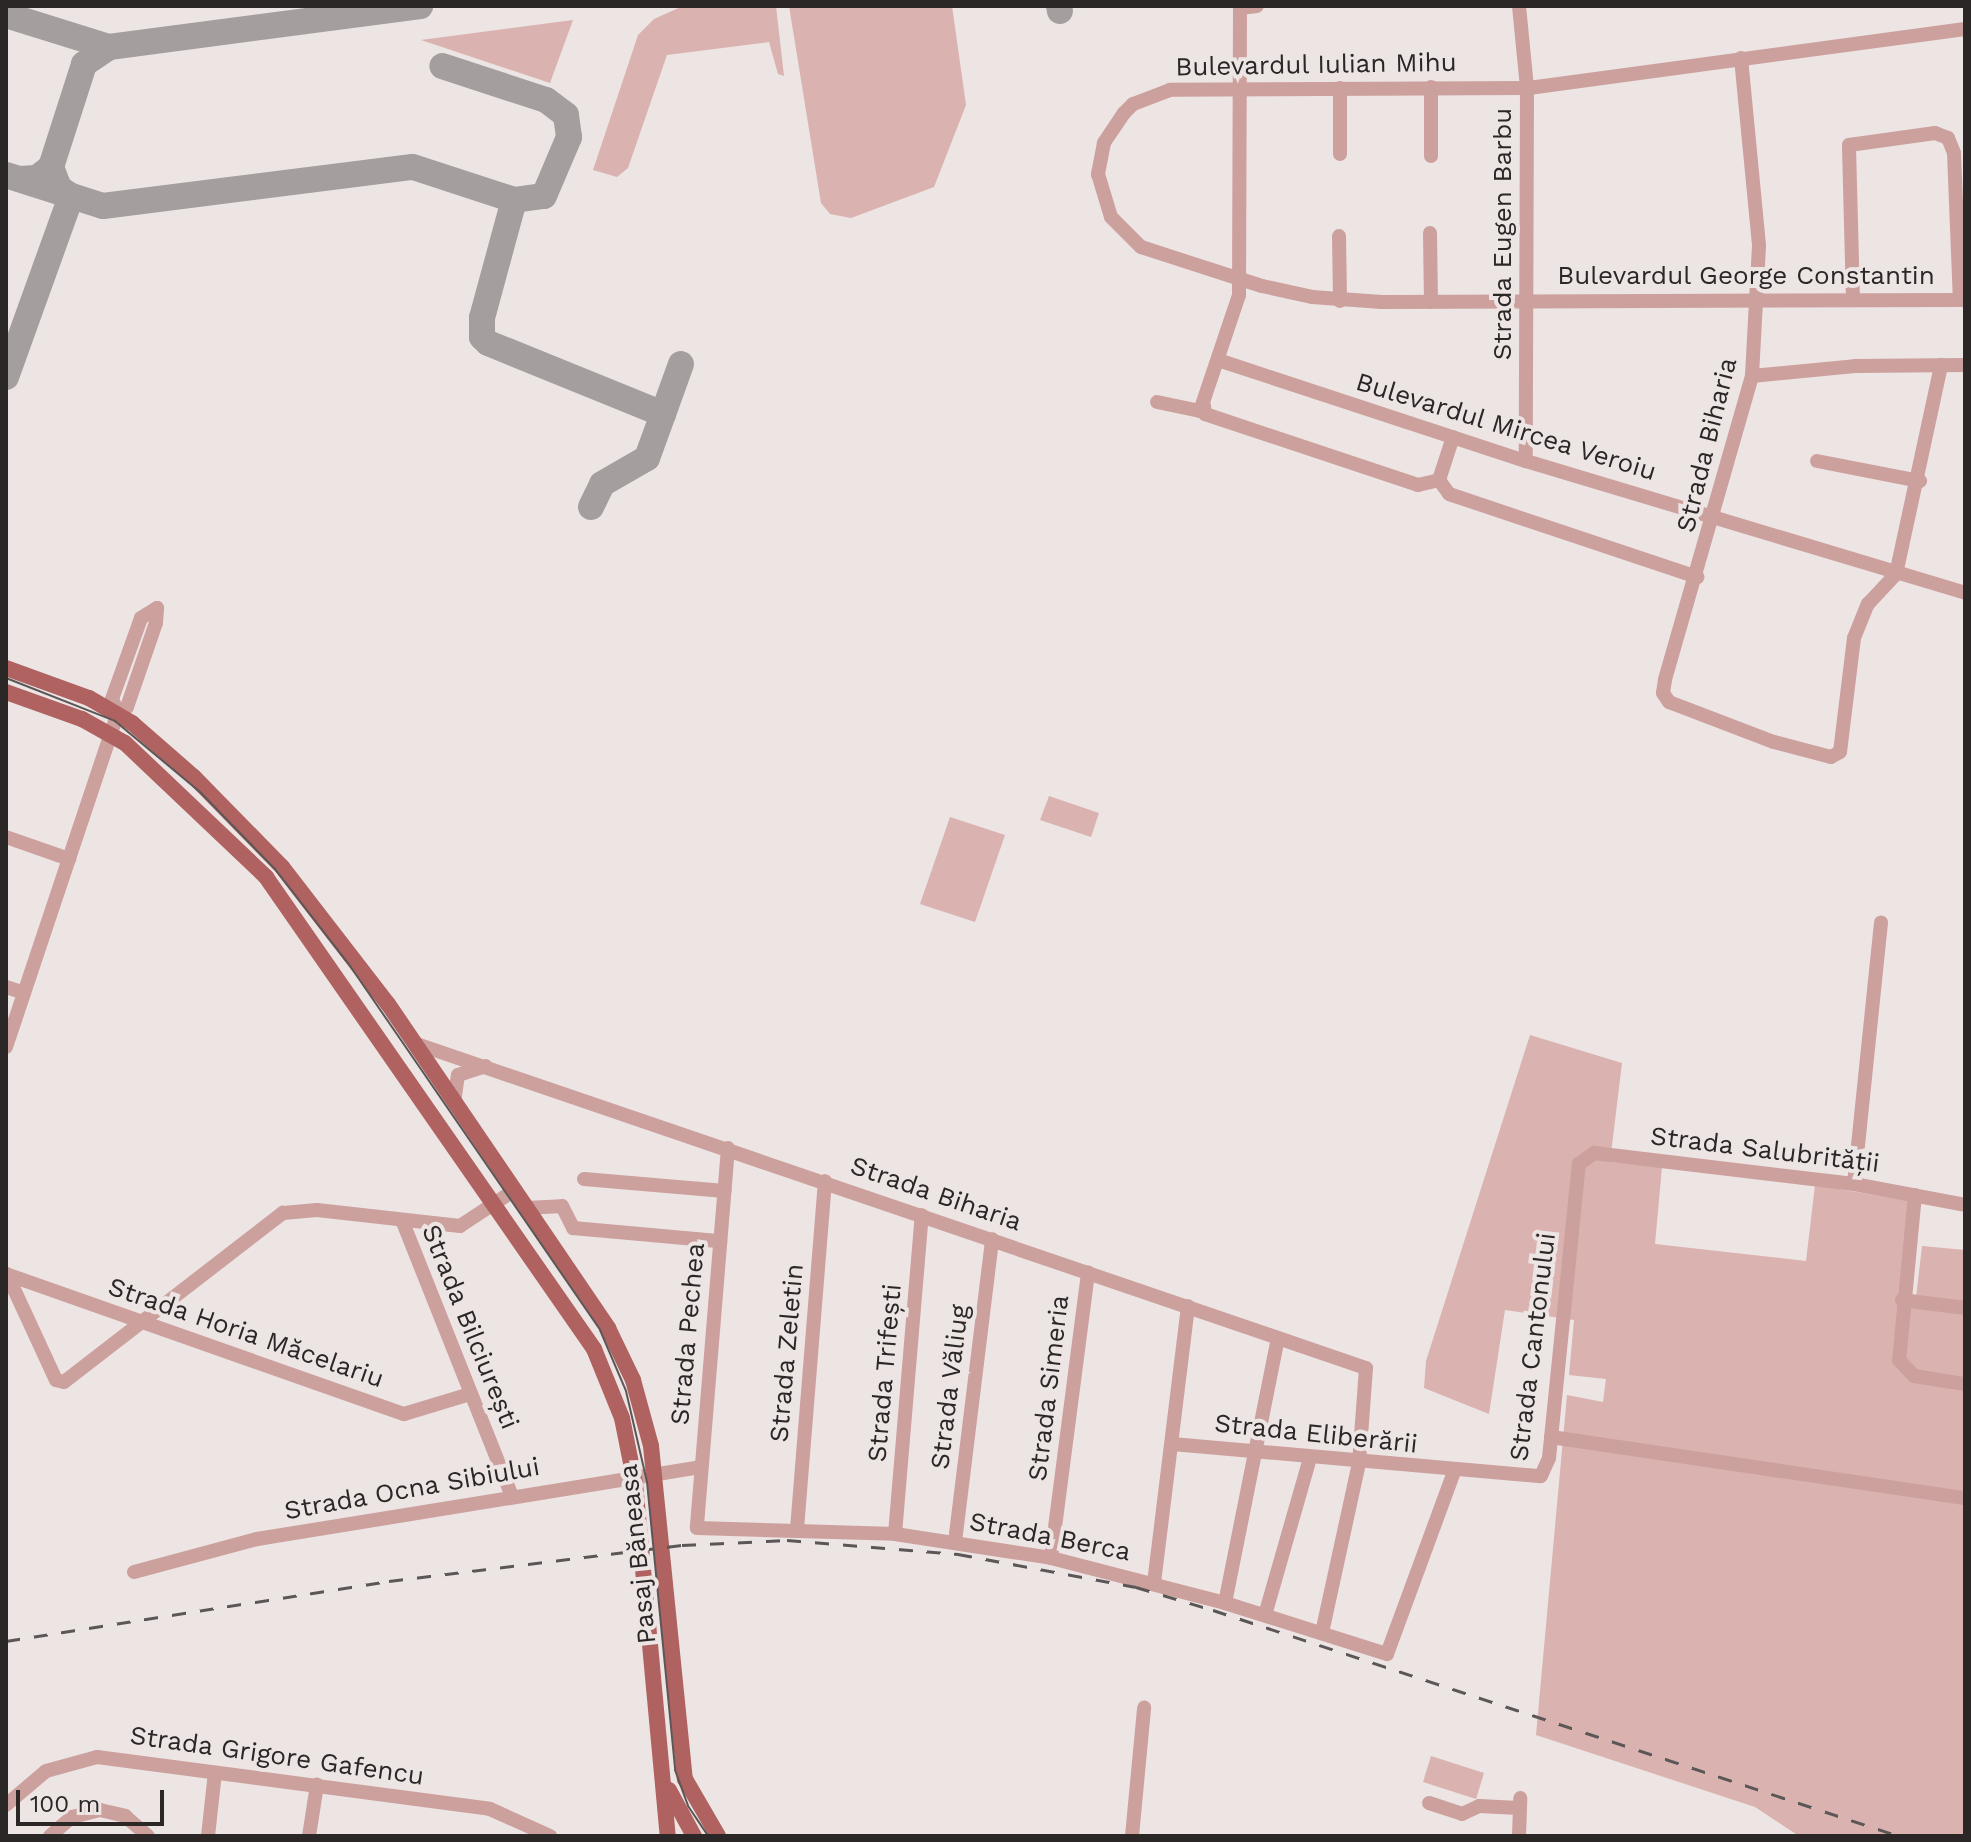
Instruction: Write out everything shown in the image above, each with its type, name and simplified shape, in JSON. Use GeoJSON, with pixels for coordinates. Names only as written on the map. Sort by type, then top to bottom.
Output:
{"type":"FeatureCollection","features":[{"type":"Feature","properties":{"kind":"main road","name":"Pasaj Băneasa"},"geometry":{"type":"LineString","coordinates":[[6,668],[118,713],[194,777],[282,867],[414,1043],[615,1340],[639,1396],[651,1446],[683,1770],[691,1796],[718,1836]]}},
{"type":"Feature","properties":{"kind":"main road","name":"Pasaj Băneasa"},"geometry":{"type":"LineString","coordinates":[[6,692],[111,733],[175,785],[266,877],[594,1349],[619,1409],[632,1466],[668,1836]]}},
{"type":"Feature","properties":{"kind":"main road"},"geometry":{"type":"LineString","coordinates":[[663,1773],[694,1836]]}},
{"type":"Feature","properties":{"kind":"street"},"geometry":{"type":"LineString","coordinates":[[1257,6],[1240,8],[1239,295],[1204,406],[1205,414],[1418,485],[1439,480]]}},
{"type":"Feature","properties":{"kind":"street","name":"Strada Eugen Barbu"},"geometry":{"type":"LineString","coordinates":[[1519,6],[1527,88],[1526,461]]}},
{"type":"Feature","properties":{"kind":"street","name":"Bulevardul Iulian Mihu"},"geometry":{"type":"LineString","coordinates":[[1528,300],[1340,301],[1238,279],[1141,247],[1111,217],[1098,174],[1109,131],[1133,104],[1170,90],[1527,88],[1965,29]]}},
{"type":"Feature","properties":{"kind":"street","name":"Strada Biharia"},"geometry":{"type":"LineString","coordinates":[[1741,58],[1755,172],[1759,299],[1752,376],[1715,517],[1663,693],[1674,706],[1831,757],[1840,752],[1859,618],[1896,574]]}},
{"type":"Feature","properties":{"kind":"street"},"geometry":{"type":"LineString","coordinates":[[1431,87],[1431,156]]}},
{"type":"Feature","properties":{"kind":"street"},"geometry":{"type":"LineString","coordinates":[[1340,88],[1340,154]]}},
{"type":"Feature","properties":{"kind":"street"},"geometry":{"type":"LineString","coordinates":[[1853,300],[1849,145],[1935,133],[1948,138],[1954,153],[1962,300]]}},
{"type":"Feature","properties":{"kind":"street"},"geometry":{"type":"LineString","coordinates":[[1430,233],[1431,302]]}},
{"type":"Feature","properties":{"kind":"street"},"geometry":{"type":"LineString","coordinates":[[1339,236],[1340,301]]}},
{"type":"Feature","properties":{"kind":"street","name":"Bulevardul George Constantin"},"geometry":{"type":"LineString","coordinates":[[1528,300],[1962,300]]}},
{"type":"Feature","properties":{"kind":"street","name":"Bulevardul Mircea Veroiu"},"geometry":{"type":"LineString","coordinates":[[1218,360],[1526,461],[1965,593]]}},
{"type":"Feature","properties":{"kind":"street"},"geometry":{"type":"LineString","coordinates":[[1896,574],[1920,481],[1941,365]]}},
{"type":"Feature","properties":{"kind":"street"},"geometry":{"type":"LineString","coordinates":[[1752,376],[1965,365]]}},
{"type":"Feature","properties":{"kind":"street"},"geometry":{"type":"LineString","coordinates":[[1157,402],[1195,412],[1204,406]]}},
{"type":"Feature","properties":{"kind":"street"},"geometry":{"type":"LineString","coordinates":[[1439,480],[1453,437]]}},
{"type":"Feature","properties":{"kind":"street"},"geometry":{"type":"LineString","coordinates":[[1817,461],[1920,481]]}},
{"type":"Feature","properties":{"kind":"street"},"geometry":{"type":"LineString","coordinates":[[1439,480],[1449,494],[1697,577]]}},
{"type":"Feature","properties":{"kind":"street"},"geometry":{"type":"LineString","coordinates":[[6,1047],[118,713],[127,707],[157,608],[141,618],[112,699],[118,713]]}},
{"type":"Feature","properties":{"kind":"street"},"geometry":{"type":"LineString","coordinates":[[6,837],[69,859]]}},
{"type":"Feature","properties":{"kind":"street"},"geometry":{"type":"LineString","coordinates":[[1854,1184],[1881,922]]}},
{"type":"Feature","properties":{"kind":"street"},"geometry":{"type":"LineString","coordinates":[[6,987],[24,993]]}},
{"type":"Feature","properties":{"kind":"street","name":"Strada Biharia"},"geometry":{"type":"LineString","coordinates":[[414,1043],[490,1066],[1366,1368],[1359,1463]]}},
{"type":"Feature","properties":{"kind":"street"},"geometry":{"type":"LineString","coordinates":[[454,1103],[453,1087],[462,1072],[490,1066]]}},
{"type":"Feature","properties":{"kind":"street","name":"Strada Pechea"},"geometry":{"type":"LineString","coordinates":[[695,1524],[728,1148]]}},
{"type":"Feature","properties":{"kind":"street","name":"Strada Salubrității"},"geometry":{"type":"LineString","coordinates":[[1577,1181],[1579,1164],[1594,1153],[1854,1184],[1965,1205]]}},
{"type":"Feature","properties":{"kind":"street"},"geometry":{"type":"LineString","coordinates":[[584,1179],[724,1191]]}},
{"type":"Feature","properties":{"kind":"street","name":"Strada Zeletin"},"geometry":{"type":"LineString","coordinates":[[797,1529],[825,1181]]}},
{"type":"Feature","properties":{"kind":"street","name":"Strada Cantonului"},"geometry":{"type":"LineString","coordinates":[[1454,1472],[1541,1476],[1551,1437],[1577,1181]]}},
{"type":"Feature","properties":{"kind":"street"},"geometry":{"type":"LineString","coordinates":[[6,1274],[60,1382],[146,1324],[283,1213],[317,1210],[460,1226],[513,1191]]}},
{"type":"Feature","properties":{"kind":"street"},"geometry":{"type":"LineString","coordinates":[[1915,1195],[1897,1342],[1903,1370],[1914,1376],[1965,1384]]}},
{"type":"Feature","properties":{"kind":"street"},"geometry":{"type":"LineString","coordinates":[[526,1208],[562,1206],[573,1228],[720,1241]]}},
{"type":"Feature","properties":{"kind":"street","name":"Strada Trifești"},"geometry":{"type":"LineString","coordinates":[[895,1534],[922,1215]]}},
{"type":"Feature","properties":{"kind":"street","name":"Strada Bilciurești"},"geometry":{"type":"LineString","coordinates":[[402,1220],[512,1496]]}},
{"type":"Feature","properties":{"kind":"street","name":"Strada Văliug"},"geometry":{"type":"LineString","coordinates":[[955,1542],[992,1239]]}},
{"type":"Feature","properties":{"kind":"street","name":"Strada Simeria"},"geometry":{"type":"LineString","coordinates":[[1051,1558],[1088,1272]]}},
{"type":"Feature","properties":{"kind":"street","name":"Strada Horia Măcelariu"},"geometry":{"type":"LineString","coordinates":[[6,1274],[404,1414],[470,1394]]}},
{"type":"Feature","properties":{"kind":"street"},"geometry":{"type":"LineString","coordinates":[[1902,1300],[1965,1308]]}},
{"type":"Feature","properties":{"kind":"street"},"geometry":{"type":"LineString","coordinates":[[1154,1583],[1188,1306]]}},
{"type":"Feature","properties":{"kind":"street"},"geometry":{"type":"LineString","coordinates":[[1225,1603],[1278,1338]]}},
{"type":"Feature","properties":{"kind":"street"},"geometry":{"type":"LineString","coordinates":[[1551,1437],[1965,1498]]}},
{"type":"Feature","properties":{"kind":"street","name":"Strada Eliberării"},"geometry":{"type":"LineString","coordinates":[[1172,1444],[1454,1472]]}},
{"type":"Feature","properties":{"kind":"street"},"geometry":{"type":"LineString","coordinates":[[1265,1615],[1310,1458]]}},
{"type":"Feature","properties":{"kind":"street"},"geometry":{"type":"LineString","coordinates":[[1322,1633],[1359,1463]]}},
{"type":"Feature","properties":{"kind":"street","name":"Strada Ocna Sibiului"},"geometry":{"type":"LineString","coordinates":[[134,1572],[257,1539],[700,1467]]}},
{"type":"Feature","properties":{"kind":"street","name":"Strada Berca"},"geometry":{"type":"LineString","coordinates":[[695,1524],[702,1529],[797,1529],[895,1534],[1051,1558],[1225,1603],[1387,1654],[1454,1472]]}},
{"type":"Feature","properties":{"kind":"street"},"geometry":{"type":"LineString","coordinates":[[1132,1836],[1144,1708]]}},
{"type":"Feature","properties":{"kind":"street","name":"Strada Grigore Gafencu"},"geometry":{"type":"LineString","coordinates":[[6,1805],[46,1771],[81,1758],[317,1785],[490,1809],[550,1836]]}},
{"type":"Feature","properties":{"kind":"street"},"geometry":{"type":"LineString","coordinates":[[208,1836],[215,1773]]}},
{"type":"Feature","properties":{"kind":"street"},"geometry":{"type":"LineString","coordinates":[[309,1836],[317,1785]]}},
{"type":"Feature","properties":{"kind":"street"},"geometry":{"type":"LineString","coordinates":[[1429,1803],[1462,1814],[1479,1806],[1520,1803],[1519,1836]]}},
{"type":"Feature","properties":{"kind":"street"},"geometry":{"type":"LineString","coordinates":[[50,1836],[72,1817],[100,1810],[125,1816],[148,1836]]}},
{"type":"Feature","properties":{"kind":"shaded area"},"geometry":{"type":"Polygon","coordinates":[[[683,6],[776,6],[784,76],[778,74],[769,42],[667,55],[628,168],[617,177],[593,170],[638,35],[654,19],[683,6]]]}},
{"type":"Feature","properties":{"kind":"shaded area"},"geometry":{"type":"Polygon","coordinates":[[[789,6],[952,6],[966,105],[934,187],[851,218],[830,214],[821,203],[789,6]]]}},
{"type":"Feature","properties":{"kind":"shaded area"},"geometry":{"type":"Polygon","coordinates":[[[573,20],[550,83],[421,40],[573,20]]]}},
{"type":"Feature","properties":{"kind":"shaded area"},"geometry":{"type":"Polygon","coordinates":[[[1049,796],[1099,813],[1091,837],[1040,820],[1049,796]]]}},
{"type":"Feature","properties":{"kind":"shaded area"},"geometry":{"type":"Polygon","coordinates":[[[950,817],[1005,835],[975,922],[920,904],[950,817]]]}},
{"type":"Feature","properties":{"kind":"shaded area"},"geometry":{"type":"Polygon","coordinates":[[[1530,1035],[1622,1063],[1610,1162],[1662,1167],[1655,1244],[1806,1261],[1815,1185],[1910,1201],[1898,1304],[1965,1312],[1965,1836],[1799,1836],[1755,1807],[1536,1735],[1567,1395],[1603,1402],[1606,1379],[1569,1375],[1574,1320],[1505,1310],[1489,1414],[1424,1388],[1426,1361],[1530,1035]]]}},
{"type":"Feature","properties":{"kind":"shaded area"},"geometry":{"type":"Polygon","coordinates":[[[1922,1246],[1965,1250],[1965,1304],[1916,1298],[1922,1246]]]}},
{"type":"Feature","properties":{"kind":"shaded area"},"geometry":{"type":"Polygon","coordinates":[[[1431,1756],[1484,1773],[1476,1799],[1423,1782],[1431,1756]]]}},
{"type":"Feature","properties":{"kind":"taxiway"},"geometry":{"type":"LineString","coordinates":[[6,15],[109,47],[420,6]]}},
{"type":"Feature","properties":{"kind":"taxiway"},"geometry":{"type":"LineString","coordinates":[[1059,6],[1060,11]]}},
{"type":"Feature","properties":{"kind":"taxiway"},"geometry":{"type":"LineString","coordinates":[[51,167],[84,64],[109,47]]}},
{"type":"Feature","properties":{"kind":"taxiway"},"geometry":{"type":"LineString","coordinates":[[6,175],[103,206],[413,167],[514,200],[544,196],[569,137],[566,115],[546,100],[442,66]]}},
{"type":"Feature","properties":{"kind":"taxiway"},"geometry":{"type":"LineString","coordinates":[[6,377],[71,196],[59,188],[51,167],[37,178],[19,179]]}},
{"type":"Feature","properties":{"kind":"taxiway"},"geometry":{"type":"LineString","coordinates":[[514,200],[482,318],[482,337],[488,343],[663,414],[681,364]]}},
{"type":"Feature","properties":{"kind":"taxiway"},"geometry":{"type":"LineString","coordinates":[[591,507],[602,484],[647,458],[663,414]]}},
{"type":"Feature","properties":{"kind":"tram line"},"geometry":{"type":"LineString","coordinates":[[6,678],[115,721],[201,793],[275,869],[348,963],[600,1330],[626,1391],[647,1482],[675,1770],[688,1806],[708,1836]]}},
{"type":"Feature","properties":{"kind":"railway"},"geometry":{"type":"LineString","coordinates":[[6,1641],[389,1581],[682,1545],[787,1540],[958,1554],[1136,1587],[1213,1610],[1899,1836]]}}]}
